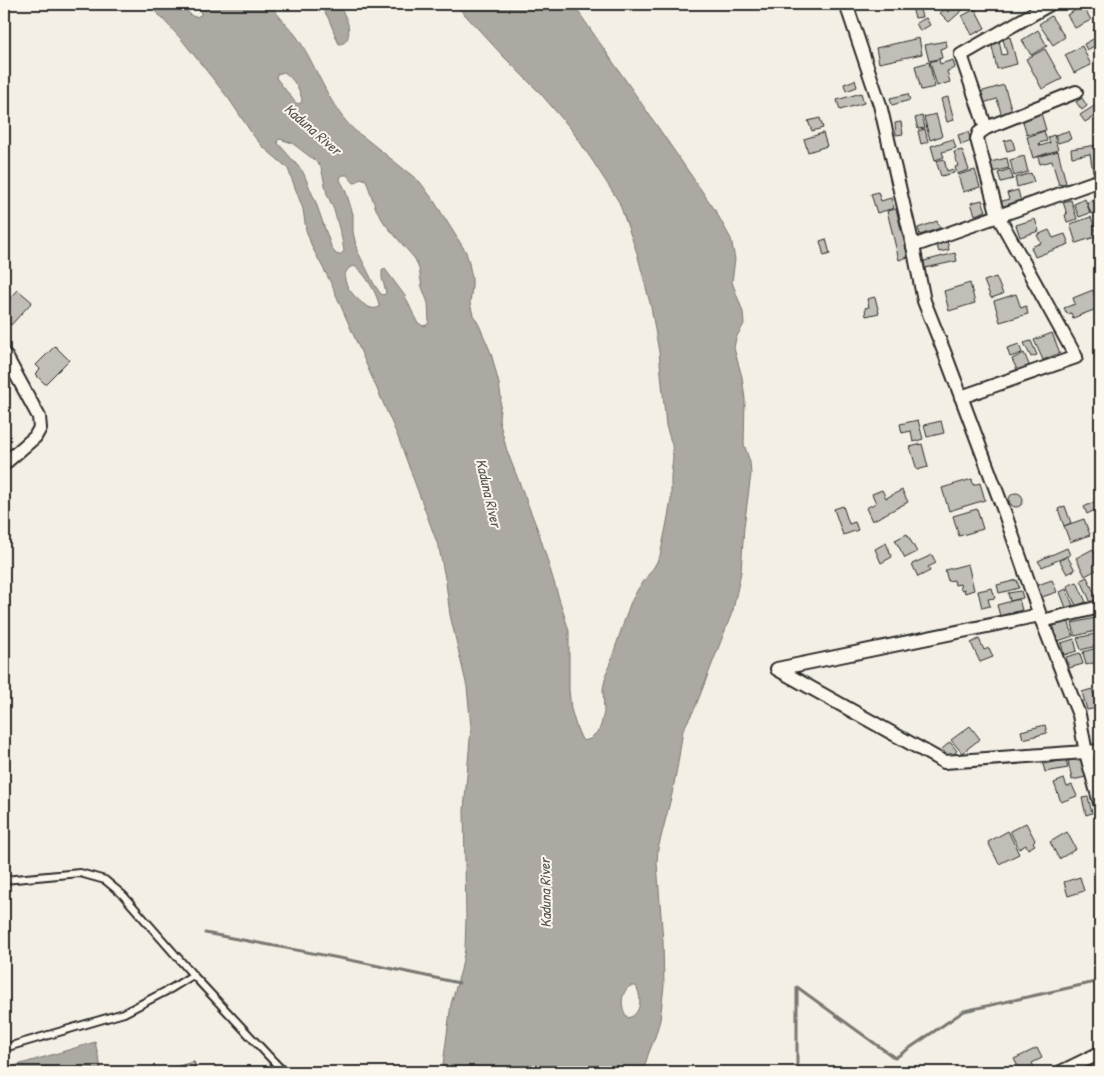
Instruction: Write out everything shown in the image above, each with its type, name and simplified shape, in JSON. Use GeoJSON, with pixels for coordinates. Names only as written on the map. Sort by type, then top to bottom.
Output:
{"type":"FeatureCollection","features":[{"type":"Feature","properties":{"kind":"street"},"geometry":{"type":"LineString","coordinates":[[846,4],[880,105],[924,301],[946,354],[1041,618],[1079,715],[1086,753],[1100,803]]}},
{"type":"Feature","properties":{"kind":"street"},"geometry":{"type":"LineString","coordinates":[[986,128],[962,55],[1050,4]]}},
{"type":"Feature","properties":{"kind":"street"},"geometry":{"type":"LineString","coordinates":[[961,397],[1076,357],[998,216],[976,139],[979,133],[986,128],[1076,92]]}},
{"type":"Feature","properties":{"kind":"street"},"geometry":{"type":"LineString","coordinates":[[913,246],[1100,180]]}},
{"type":"Feature","properties":{"kind":"street"},"geometry":{"type":"LineString","coordinates":[[4,354],[39,417],[40,428],[35,437],[4,464]]}},
{"type":"Feature","properties":{"kind":"street"},"geometry":{"type":"LineString","coordinates":[[1100,606],[777,669],[944,762],[1100,751]]}},
{"type":"Feature","properties":{"kind":"street"},"geometry":{"type":"LineString","coordinates":[[1061,1072],[1100,1053]]}},
{"type":"Feature","properties":{"kind":"lane"},"geometry":{"type":"LineString","coordinates":[[4,880],[80,873],[105,880],[123,895],[193,975],[280,1067],[287,1072]]}},
{"type":"Feature","properties":{"kind":"lane"},"geometry":{"type":"LineString","coordinates":[[4,1048],[124,1014],[193,975]]}},
{"type":"Feature","properties":{"kind":"water","name":"Kaduna River"},"geometry":{"type":"Polygon","coordinates":[[[149,4],[180,4],[192,16],[196,17],[201,15],[199,4],[271,4],[276,13],[297,37],[335,106],[344,118],[354,129],[420,182],[466,252],[472,279],[470,303],[473,315],[491,353],[499,384],[501,397],[499,420],[507,451],[539,533],[569,631],[569,690],[571,709],[576,726],[584,741],[590,739],[599,730],[601,725],[604,712],[603,689],[606,675],[630,604],[660,556],[666,527],[671,500],[673,457],[672,445],[666,426],[659,352],[651,307],[637,253],[619,202],[571,129],[540,93],[455,4],[573,4],[715,210],[731,239],[735,259],[732,282],[743,312],[744,324],[736,338],[734,348],[742,377],[745,399],[744,444],[750,462],[751,474],[744,527],[741,572],[733,610],[695,708],[683,730],[672,794],[658,849],[657,863],[663,941],[664,986],[660,1020],[643,1072],[442,1072],[451,1004],[465,949],[464,811],[471,727],[467,687],[450,615],[439,548],[398,437],[330,281],[312,247],[306,230],[303,209],[288,169],[263,147],[253,135],[229,99],[182,40],[149,4]],[[284,72],[277,74],[277,79],[295,102],[298,104],[302,102],[299,90],[291,78],[284,72]],[[278,140],[277,142],[303,172],[332,249],[336,254],[340,255],[344,251],[342,239],[334,210],[327,194],[321,167],[292,143],[278,140]],[[347,175],[341,176],[340,180],[353,214],[353,232],[357,250],[374,284],[380,293],[385,294],[382,270],[385,269],[405,296],[417,322],[423,326],[427,325],[429,322],[428,303],[415,259],[385,224],[376,209],[366,180],[361,178],[354,183],[347,175]],[[354,266],[349,268],[345,278],[348,287],[360,301],[368,307],[379,307],[374,291],[358,269],[354,266]],[[630,986],[624,993],[622,1006],[628,1018],[636,1013],[640,1000],[636,986],[630,986]]]}},
{"type":"Feature","properties":{"kind":"water"},"geometry":{"type":"Polygon","coordinates":[[[318,4],[337,4],[343,12],[349,30],[346,41],[339,44],[328,18],[318,4]]]}},
{"type":"Feature","properties":{"kind":"water"},"geometry":{"type":"Polygon","coordinates":[[[95,1042],[102,1072],[4,1072],[4,1069],[95,1042]]]}},
{"type":"Feature","properties":{"kind":"building"},"geometry":{"type":"Polygon","coordinates":[[[957,4],[965,4],[967,6],[949,22],[940,13],[945,9],[948,12],[957,4]]]}},
{"type":"Feature","properties":{"kind":"building"},"geometry":{"type":"Polygon","coordinates":[[[919,6],[922,17],[915,18],[912,8],[919,6]]]}},
{"type":"Feature","properties":{"kind":"building"},"geometry":{"type":"Polygon","coordinates":[[[1083,6],[1091,20],[1075,28],[1067,15],[1083,6]]]}},
{"type":"Feature","properties":{"kind":"building"},"geometry":{"type":"Polygon","coordinates":[[[975,9],[985,28],[972,35],[962,16],[975,9]]]}},
{"type":"Feature","properties":{"kind":"building"},"geometry":{"type":"Polygon","coordinates":[[[1051,16],[1065,37],[1053,45],[1039,24],[1051,16]]]}},
{"type":"Feature","properties":{"kind":"building"},"geometry":{"type":"Polygon","coordinates":[[[926,18],[930,25],[920,31],[916,23],[926,18]]]}},
{"type":"Feature","properties":{"kind":"building"},"geometry":{"type":"Polygon","coordinates":[[[1100,27],[1100,43],[1087,50],[1084,44],[1097,37],[1093,30],[1100,27]]]}},
{"type":"Feature","properties":{"kind":"building"},"geometry":{"type":"Polygon","coordinates":[[[1038,30],[1047,46],[1031,55],[1022,40],[1038,30]]]}},
{"type":"Feature","properties":{"kind":"building"},"geometry":{"type":"Polygon","coordinates":[[[1010,37],[1017,64],[997,69],[991,42],[999,40],[1002,55],[1007,54],[1003,39],[1010,37]]]}},
{"type":"Feature","properties":{"kind":"building"},"geometry":{"type":"Polygon","coordinates":[[[919,38],[922,54],[879,63],[876,48],[919,38]]]}},
{"type":"Feature","properties":{"kind":"building"},"geometry":{"type":"Polygon","coordinates":[[[946,41],[947,47],[940,49],[942,58],[929,61],[925,45],[946,41]]]}},
{"type":"Feature","properties":{"kind":"building"},"geometry":{"type":"Polygon","coordinates":[[[1082,46],[1091,65],[1074,73],[1065,55],[1082,46]]]}},
{"type":"Feature","properties":{"kind":"building"},"geometry":{"type":"Polygon","coordinates":[[[1045,49],[1062,79],[1042,89],[1026,59],[1045,49]]]}},
{"type":"Feature","properties":{"kind":"building"},"geometry":{"type":"Polygon","coordinates":[[[939,59],[940,64],[953,60],[955,68],[947,71],[950,82],[937,86],[930,62],[939,59]]]}},
{"type":"Feature","properties":{"kind":"building"},"geometry":{"type":"Polygon","coordinates":[[[929,62],[935,87],[921,90],[915,66],[929,62]]]}},
{"type":"Feature","properties":{"kind":"building"},"geometry":{"type":"Polygon","coordinates":[[[855,80],[857,87],[846,91],[844,84],[855,80]]]}},
{"type":"Feature","properties":{"kind":"building"},"geometry":{"type":"Polygon","coordinates":[[[1004,85],[1013,114],[1002,117],[997,99],[983,103],[980,92],[1004,85]]]}},
{"type":"Feature","properties":{"kind":"building"},"geometry":{"type":"Polygon","coordinates":[[[861,93],[864,103],[840,110],[837,100],[861,93]]]}},
{"type":"Feature","properties":{"kind":"building"},"geometry":{"type":"Polygon","coordinates":[[[908,94],[910,100],[892,105],[890,98],[908,94]]]}},
{"type":"Feature","properties":{"kind":"building"},"geometry":{"type":"Polygon","coordinates":[[[948,97],[954,120],[947,122],[941,99],[948,97]]]}},
{"type":"Feature","properties":{"kind":"building"},"geometry":{"type":"Polygon","coordinates":[[[1082,98],[1087,106],[1082,110],[1076,102],[1082,98]]]}},
{"type":"Feature","properties":{"kind":"building"},"geometry":{"type":"Polygon","coordinates":[[[1099,103],[1100,113],[1085,122],[1080,115],[1099,103]]]}},
{"type":"Feature","properties":{"kind":"building"},"geometry":{"type":"Polygon","coordinates":[[[1041,113],[1046,130],[1027,135],[1022,118],[1041,113]]]}},
{"type":"Feature","properties":{"kind":"building"},"geometry":{"type":"Polygon","coordinates":[[[936,114],[942,136],[930,140],[924,117],[936,114]]]}},
{"type":"Feature","properties":{"kind":"building"},"geometry":{"type":"Polygon","coordinates":[[[922,116],[925,128],[918,129],[915,118],[922,116]]]}},
{"type":"Feature","properties":{"kind":"building"},"geometry":{"type":"Polygon","coordinates":[[[820,118],[823,128],[812,131],[808,121],[820,118]]]}},
{"type":"Feature","properties":{"kind":"building"},"geometry":{"type":"Polygon","coordinates":[[[901,122],[903,134],[896,135],[895,123],[901,122]]]}},
{"type":"Feature","properties":{"kind":"building"},"geometry":{"type":"Polygon","coordinates":[[[925,129],[928,142],[921,144],[918,131],[925,129]]]}},
{"type":"Feature","properties":{"kind":"building"},"geometry":{"type":"Polygon","coordinates":[[[1044,131],[1047,141],[1039,143],[1040,146],[1050,143],[1048,137],[1054,135],[1058,150],[1033,158],[1027,137],[1044,131]]]}},
{"type":"Feature","properties":{"kind":"building"},"geometry":{"type":"Polygon","coordinates":[[[1068,131],[1071,139],[1058,143],[1055,135],[1068,131]]]}},
{"type":"Feature","properties":{"kind":"building"},"geometry":{"type":"Polygon","coordinates":[[[968,132],[971,141],[961,145],[958,135],[968,132]]]}},
{"type":"Feature","properties":{"kind":"building"},"geometry":{"type":"Polygon","coordinates":[[[823,133],[827,146],[808,152],[804,139],[823,133]]]}},
{"type":"Feature","properties":{"kind":"building"},"geometry":{"type":"Polygon","coordinates":[[[953,139],[956,148],[942,152],[944,157],[935,160],[931,146],[953,139]]]}},
{"type":"Feature","properties":{"kind":"building"},"geometry":{"type":"Polygon","coordinates":[[[1012,139],[1015,149],[1007,151],[1004,141],[1012,139]]]}},
{"type":"Feature","properties":{"kind":"building"},"geometry":{"type":"Polygon","coordinates":[[[1097,145],[1100,171],[1093,172],[1090,154],[1072,157],[1071,149],[1097,145]]]}},
{"type":"Feature","properties":{"kind":"building"},"geometry":{"type":"Polygon","coordinates":[[[962,150],[969,170],[957,174],[955,167],[958,166],[954,152],[962,150]]]}},
{"type":"Feature","properties":{"kind":"building"},"geometry":{"type":"Polygon","coordinates":[[[1058,151],[1066,183],[1059,185],[1052,161],[1040,164],[1038,157],[1058,151]]]}},
{"type":"Feature","properties":{"kind":"building"},"geometry":{"type":"Polygon","coordinates":[[[1024,156],[1028,172],[1014,176],[1010,160],[1024,156]]]}},
{"type":"Feature","properties":{"kind":"building"},"geometry":{"type":"Polygon","coordinates":[[[1007,158],[1009,168],[988,173],[986,163],[1007,158]]]}},
{"type":"Feature","properties":{"kind":"building"},"geometry":{"type":"Polygon","coordinates":[[[944,159],[947,171],[953,169],[954,173],[941,176],[936,161],[944,159]]]}},
{"type":"Feature","properties":{"kind":"building"},"geometry":{"type":"Polygon","coordinates":[[[1010,169],[1013,179],[1001,182],[998,173],[1010,169]]]}},
{"type":"Feature","properties":{"kind":"building"},"geometry":{"type":"Polygon","coordinates":[[[975,170],[980,187],[963,192],[958,175],[975,170]]]}},
{"type":"Feature","properties":{"kind":"building"},"geometry":{"type":"Polygon","coordinates":[[[1031,173],[1034,182],[1017,187],[1015,178],[1031,173]]]}},
{"type":"Feature","properties":{"kind":"building"},"geometry":{"type":"Polygon","coordinates":[[[1018,190],[1021,202],[998,209],[996,203],[1009,199],[1007,193],[1018,190]]]}},
{"type":"Feature","properties":{"kind":"building"},"geometry":{"type":"Polygon","coordinates":[[[878,192],[881,201],[891,198],[894,208],[877,213],[871,194],[878,192]]]}},
{"type":"Feature","properties":{"kind":"building"},"geometry":{"type":"Polygon","coordinates":[[[1085,199],[1090,213],[1079,217],[1074,204],[1085,199]]]}},
{"type":"Feature","properties":{"kind":"building"},"geometry":{"type":"Polygon","coordinates":[[[982,200],[986,211],[975,215],[971,203],[982,200]]]}},
{"type":"Feature","properties":{"kind":"building"},"geometry":{"type":"Polygon","coordinates":[[[1071,200],[1077,219],[1067,222],[1065,215],[1067,214],[1063,202],[1071,200]]]}},
{"type":"Feature","properties":{"kind":"building"},"geometry":{"type":"Polygon","coordinates":[[[1093,200],[1095,206],[1100,204],[1100,211],[1091,214],[1087,202],[1093,200]]]}},
{"type":"Feature","properties":{"kind":"building"},"geometry":{"type":"Polygon","coordinates":[[[896,209],[908,257],[899,260],[887,211],[896,209]]]}},
{"type":"Feature","properties":{"kind":"building"},"geometry":{"type":"Polygon","coordinates":[[[1091,217],[1098,236],[1076,243],[1070,224],[1091,217]]]}},
{"type":"Feature","properties":{"kind":"building"},"geometry":{"type":"Polygon","coordinates":[[[1035,219],[1039,231],[1020,237],[1016,225],[1035,219]]]}},
{"type":"Feature","properties":{"kind":"building"},"geometry":{"type":"Polygon","coordinates":[[[937,221],[940,228],[920,235],[918,228],[937,221]]]}},
{"type":"Feature","properties":{"kind":"building"},"geometry":{"type":"Polygon","coordinates":[[[1049,230],[1053,238],[1065,234],[1069,244],[1035,257],[1031,247],[1041,243],[1037,235],[1049,230]]]}},
{"type":"Feature","properties":{"kind":"building"},"geometry":{"type":"Polygon","coordinates":[[[826,239],[830,254],[824,256],[820,241],[826,239]]]}},
{"type":"Feature","properties":{"kind":"building"},"geometry":{"type":"Polygon","coordinates":[[[947,240],[949,250],[939,252],[936,243],[947,240]]]}},
{"type":"Feature","properties":{"kind":"building"},"geometry":{"type":"Polygon","coordinates":[[[955,253],[957,261],[925,268],[924,261],[955,253]]]}},
{"type":"Feature","properties":{"kind":"building"},"geometry":{"type":"Polygon","coordinates":[[[996,277],[1003,294],[991,298],[984,281],[996,277]]]}},
{"type":"Feature","properties":{"kind":"building"},"geometry":{"type":"Polygon","coordinates":[[[970,283],[975,303],[949,311],[944,291],[970,283]]]}},
{"type":"Feature","properties":{"kind":"building"},"geometry":{"type":"Polygon","coordinates":[[[18,290],[32,302],[11,325],[4,319],[4,305],[18,290]]]}},
{"type":"Feature","properties":{"kind":"building"},"geometry":{"type":"Polygon","coordinates":[[[1093,290],[1099,308],[1073,318],[1071,313],[1067,314],[1064,308],[1075,304],[1073,298],[1093,290]]]}},
{"type":"Feature","properties":{"kind":"building"},"geometry":{"type":"Polygon","coordinates":[[[1016,294],[1021,308],[1026,306],[1028,314],[1000,322],[994,301],[1016,294]]]}},
{"type":"Feature","properties":{"kind":"building"},"geometry":{"type":"Polygon","coordinates":[[[875,297],[879,313],[866,316],[865,308],[869,307],[867,299],[875,297]]]}},
{"type":"Feature","properties":{"kind":"building"},"geometry":{"type":"Polygon","coordinates":[[[1052,333],[1060,353],[1043,360],[1034,340],[1052,333]]]}},
{"type":"Feature","properties":{"kind":"building"},"geometry":{"type":"Polygon","coordinates":[[[1031,341],[1037,355],[1031,357],[1024,343],[1031,341]]]}},
{"type":"Feature","properties":{"kind":"building"},"geometry":{"type":"Polygon","coordinates":[[[1019,344],[1022,353],[1010,357],[1007,348],[1019,344]]]}},
{"type":"Feature","properties":{"kind":"building"},"geometry":{"type":"Polygon","coordinates":[[[55,346],[69,360],[45,384],[35,374],[40,369],[36,365],[55,346]]]}},
{"type":"Feature","properties":{"kind":"building"},"geometry":{"type":"Polygon","coordinates":[[[1024,353],[1030,367],[1018,372],[1012,359],[1024,353]]]}},
{"type":"Feature","properties":{"kind":"building"},"geometry":{"type":"Polygon","coordinates":[[[918,420],[923,439],[913,442],[911,431],[902,433],[900,424],[918,420]]]}},
{"type":"Feature","properties":{"kind":"building"},"geometry":{"type":"Polygon","coordinates":[[[941,421],[944,433],[927,437],[924,425],[941,421]]]}},
{"type":"Feature","properties":{"kind":"building"},"geometry":{"type":"Polygon","coordinates":[[[922,444],[928,467],[917,470],[910,447],[922,444]]]}},
{"type":"Feature","properties":{"kind":"building"},"geometry":{"type":"Polygon","coordinates":[[[972,479],[973,485],[980,483],[985,500],[949,511],[942,488],[972,479]]]}},
{"type":"Feature","properties":{"kind":"building"},"geometry":{"type":"Polygon","coordinates":[[[882,490],[886,498],[902,490],[908,502],[872,521],[866,508],[876,503],[872,494],[882,490]]]}},
{"type":"Feature","properties":{"kind":"building"},"geometry":{"type":"Polygon","coordinates":[[[1016,493],[1021,495],[1023,500],[1021,505],[1016,507],[1011,505],[1009,500],[1011,495],[1016,493]]]}},
{"type":"Feature","properties":{"kind":"building"},"geometry":{"type":"Polygon","coordinates":[[[1094,502],[1097,509],[1087,514],[1084,507],[1094,502]]]}},
{"type":"Feature","properties":{"kind":"building"},"geometry":{"type":"Polygon","coordinates":[[[843,506],[849,524],[855,522],[858,530],[843,535],[834,509],[843,506]]]}},
{"type":"Feature","properties":{"kind":"building"},"geometry":{"type":"Polygon","coordinates":[[[1065,506],[1071,523],[1064,526],[1058,509],[1065,506]]]}},
{"type":"Feature","properties":{"kind":"building"},"geometry":{"type":"Polygon","coordinates":[[[977,509],[983,529],[959,536],[953,516],[977,509]]]}},
{"type":"Feature","properties":{"kind":"building"},"geometry":{"type":"Polygon","coordinates":[[[1084,519],[1090,535],[1070,542],[1064,526],[1084,519]]]}},
{"type":"Feature","properties":{"kind":"building"},"geometry":{"type":"Polygon","coordinates":[[[907,534],[917,552],[905,558],[895,540],[907,534]]]}},
{"type":"Feature","properties":{"kind":"building"},"geometry":{"type":"Polygon","coordinates":[[[886,543],[892,557],[881,563],[875,549],[886,543]]]}},
{"type":"Feature","properties":{"kind":"building"},"geometry":{"type":"Polygon","coordinates":[[[1067,548],[1070,555],[1042,567],[1038,561],[1067,548]]]}},
{"type":"Feature","properties":{"kind":"building"},"geometry":{"type":"Polygon","coordinates":[[[1093,549],[1100,563],[1100,568],[1085,576],[1076,558],[1093,549]]]}},
{"type":"Feature","properties":{"kind":"building"},"geometry":{"type":"Polygon","coordinates":[[[932,555],[936,563],[928,567],[930,571],[918,577],[912,564],[932,555]]]}},
{"type":"Feature","properties":{"kind":"building"},"geometry":{"type":"Polygon","coordinates":[[[1067,556],[1075,570],[1067,574],[1060,561],[1067,556]]]}},
{"type":"Feature","properties":{"kind":"building"},"geometry":{"type":"Polygon","coordinates":[[[968,564],[974,590],[965,593],[964,589],[961,590],[960,584],[955,585],[954,580],[948,581],[945,570],[968,564]]]}},
{"type":"Feature","properties":{"kind":"building"},"geometry":{"type":"Polygon","coordinates":[[[1087,577],[1098,601],[1091,603],[1081,580],[1087,577]]]}},
{"type":"Feature","properties":{"kind":"building"},"geometry":{"type":"Polygon","coordinates":[[[1017,580],[1019,588],[999,593],[997,585],[1017,580]]]}},
{"type":"Feature","properties":{"kind":"building"},"geometry":{"type":"Polygon","coordinates":[[[1052,580],[1057,592],[1039,598],[1035,586],[1052,580]]]}},
{"type":"Feature","properties":{"kind":"building"},"geometry":{"type":"Polygon","coordinates":[[[1077,582],[1086,602],[1076,606],[1067,586],[1077,582]]]}},
{"type":"Feature","properties":{"kind":"building"},"geometry":{"type":"Polygon","coordinates":[[[992,588],[995,598],[988,599],[990,606],[982,608],[978,591],[992,588]]]}},
{"type":"Feature","properties":{"kind":"building"},"geometry":{"type":"Polygon","coordinates":[[[1066,589],[1073,605],[1066,608],[1060,592],[1066,589]]]}},
{"type":"Feature","properties":{"kind":"building"},"geometry":{"type":"Polygon","coordinates":[[[1021,591],[1023,598],[1010,601],[1008,593],[1021,591]]]}},
{"type":"Feature","properties":{"kind":"building"},"geometry":{"type":"Polygon","coordinates":[[[1019,599],[1022,610],[1000,616],[997,605],[1019,599]]]}},
{"type":"Feature","properties":{"kind":"building"},"geometry":{"type":"Polygon","coordinates":[[[1067,617],[1073,636],[1058,641],[1052,621],[1067,617]]]}},
{"type":"Feature","properties":{"kind":"building"},"geometry":{"type":"Polygon","coordinates":[[[1100,617],[1100,630],[1075,636],[1072,623],[1100,617]]]}},
{"type":"Feature","properties":{"kind":"building"},"geometry":{"type":"Polygon","coordinates":[[[1100,633],[1100,645],[1081,650],[1077,638],[1100,633]]]}},
{"type":"Feature","properties":{"kind":"building"},"geometry":{"type":"Polygon","coordinates":[[[979,639],[984,650],[989,648],[993,657],[980,662],[971,643],[979,639]]]}},
{"type":"Feature","properties":{"kind":"building"},"geometry":{"type":"Polygon","coordinates":[[[1074,639],[1077,651],[1064,655],[1061,643],[1074,639]]]}},
{"type":"Feature","properties":{"kind":"building"},"geometry":{"type":"Polygon","coordinates":[[[1100,647],[1100,661],[1086,665],[1083,652],[1100,647]]]}},
{"type":"Feature","properties":{"kind":"building"},"geometry":{"type":"Polygon","coordinates":[[[1080,653],[1083,664],[1069,668],[1066,657],[1080,653]]]}},
{"type":"Feature","properties":{"kind":"building"},"geometry":{"type":"Polygon","coordinates":[[[1092,689],[1097,708],[1087,710],[1082,692],[1092,689]]]}},
{"type":"Feature","properties":{"kind":"building"},"geometry":{"type":"Polygon","coordinates":[[[1045,725],[1047,733],[1023,739],[1021,731],[1045,725]]]}},
{"type":"Feature","properties":{"kind":"building"},"geometry":{"type":"Polygon","coordinates":[[[970,726],[980,739],[962,753],[951,740],[970,726]]]}},
{"type":"Feature","properties":{"kind":"building"},"geometry":{"type":"Polygon","coordinates":[[[950,742],[957,751],[949,758],[942,749],[950,742]]]}},
{"type":"Feature","properties":{"kind":"building"},"geometry":{"type":"Polygon","coordinates":[[[1081,758],[1086,777],[1072,780],[1068,761],[1081,758]]]}},
{"type":"Feature","properties":{"kind":"building"},"geometry":{"type":"Polygon","coordinates":[[[1066,760],[1068,768],[1045,772],[1043,764],[1066,760]]]}},
{"type":"Feature","properties":{"kind":"building"},"geometry":{"type":"Polygon","coordinates":[[[1064,779],[1067,787],[1072,785],[1077,796],[1061,802],[1054,783],[1064,779]]]}},
{"type":"Feature","properties":{"kind":"building"},"geometry":{"type":"Polygon","coordinates":[[[1088,797],[1092,813],[1086,815],[1082,798],[1088,797]]]}},
{"type":"Feature","properties":{"kind":"building"},"geometry":{"type":"Polygon","coordinates":[[[1026,823],[1035,840],[1033,842],[1035,845],[1028,849],[1026,845],[1019,849],[1010,831],[1026,823]]]}},
{"type":"Feature","properties":{"kind":"building"},"geometry":{"type":"Polygon","coordinates":[[[1008,831],[1019,854],[999,864],[988,842],[1008,831]]]}},
{"type":"Feature","properties":{"kind":"building"},"geometry":{"type":"Polygon","coordinates":[[[1067,832],[1076,849],[1059,859],[1050,842],[1067,832]]]}},
{"type":"Feature","properties":{"kind":"building"},"geometry":{"type":"Polygon","coordinates":[[[1080,877],[1084,891],[1068,896],[1064,882],[1080,877]]]}},
{"type":"Feature","properties":{"kind":"building"},"geometry":{"type":"Polygon","coordinates":[[[1037,1048],[1042,1058],[1032,1063],[1036,1072],[1021,1072],[1014,1059],[1037,1048]]]}},
{"type":"Feature","properties":{"kind":"building"},"geometry":{"type":"Polygon","coordinates":[[[194,1062],[197,1072],[156,1072],[194,1062]]]}},
{"type":"Feature","properties":{"kind":"waterway"},"geometry":{"type":"LineString","coordinates":[[205,933],[459,983]]}},
{"type":"Feature","properties":{"kind":"waterway"},"geometry":{"type":"LineString","coordinates":[[797,1072],[797,987],[895,1058],[964,1011],[1100,981]]}}]}
